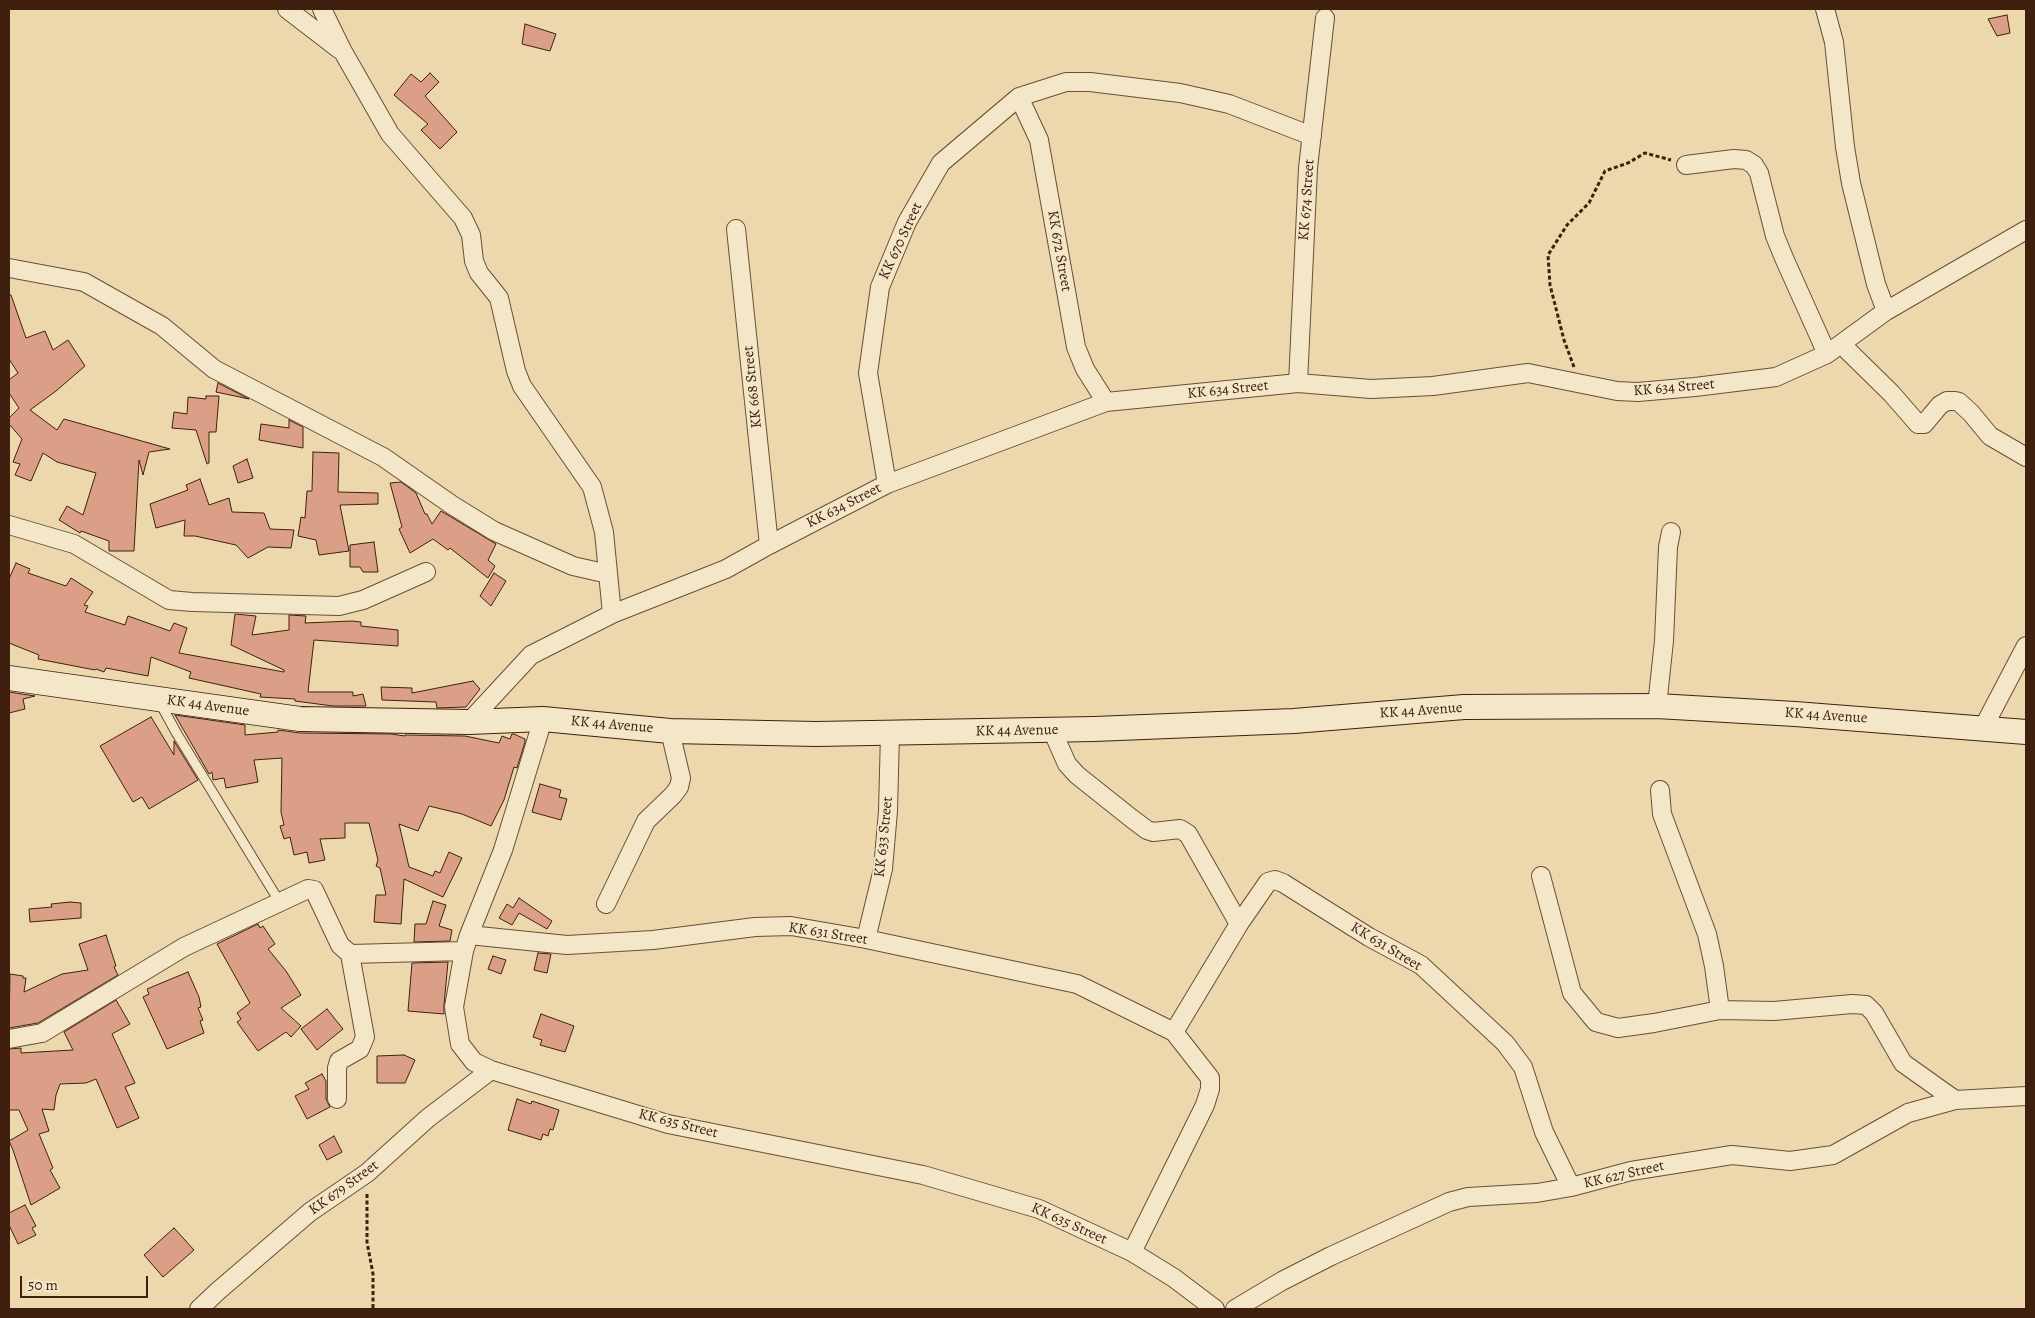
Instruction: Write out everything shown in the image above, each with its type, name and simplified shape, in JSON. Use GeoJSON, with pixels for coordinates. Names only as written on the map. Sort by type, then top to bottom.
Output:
{"type":"FeatureCollection","features":[{"type":"Feature","properties":{"kind":"main road","name":"KK 44 Avenue"},"geometry":{"type":"LineString","coordinates":[[9,678],[300,719],[469,722],[543,719],[670,731],[816,734],[1052,730],[1294,721],[1464,707],[1657,706],[1795,714],[2026,732]]}},
{"type":"Feature","properties":{"kind":"street"},"geometry":{"type":"LineString","coordinates":[[286,9],[342,50]]}},
{"type":"Feature","properties":{"kind":"street"},"geometry":{"type":"LineString","coordinates":[[322,9],[342,50],[390,134],[463,218],[471,235],[474,261],[479,273],[499,298],[516,371],[522,386],[592,486],[604,532],[612,614]]}},
{"type":"Feature","properties":{"kind":"street"},"geometry":{"type":"LineString","coordinates":[[1825,9],[1834,42],[1845,147],[1851,183],[1876,284],[1886,311]]}},
{"type":"Feature","properties":{"kind":"street","name":"KK 674 Street"},"geometry":{"type":"LineString","coordinates":[[1298,383],[1305,216],[1325,18]]}},
{"type":"Feature","properties":{"kind":"street"},"geometry":{"type":"LineString","coordinates":[[1019,97],[1066,82],[1090,82],[1171,92],[1229,104],[1312,136]]}},
{"type":"Feature","properties":{"kind":"street","name":"KK 672 Street"},"geometry":{"type":"LineString","coordinates":[[1019,97],[1039,140],[1076,347],[1085,369],[1106,402]]}},
{"type":"Feature","properties":{"kind":"street","name":"KK 670 Street"},"geometry":{"type":"LineString","coordinates":[[887,484],[868,373],[880,286],[907,222],[941,163],[1019,97]]}},
{"type":"Feature","properties":{"kind":"street"},"geometry":{"type":"LineString","coordinates":[[1686,165],[1734,159],[1746,160],[1754,165],[1759,173],[1775,236],[1784,258],[1834,349],[1891,393],[1918,424],[1924,424],[1940,405],[1947,401],[1959,402],[1990,436],[2026,457]]}},
{"type":"Feature","properties":{"kind":"street","name":"KK 668 Street"},"geometry":{"type":"LineString","coordinates":[[736,229],[769,545]]}},
{"type":"Feature","properties":{"kind":"street","name":"KK 634 Street"},"geometry":{"type":"LineString","coordinates":[[469,722],[530,655],[612,614],[726,569],[887,484],[1106,402],[1298,383],[1371,389],[1433,386],[1528,373],[1616,391],[1638,392],[1695,387],[1776,376],[1834,349],[1886,311],[2026,230]]}},
{"type":"Feature","properties":{"kind":"street"},"geometry":{"type":"LineString","coordinates":[[9,268],[84,282],[162,326],[214,369],[383,457],[452,505],[494,531],[573,566],[608,574]]}},
{"type":"Feature","properties":{"kind":"street"},"geometry":{"type":"LineString","coordinates":[[9,524],[74,544],[169,600],[339,606],[363,600],[426,572]]}},
{"type":"Feature","properties":{"kind":"street"},"geometry":{"type":"LineString","coordinates":[[1657,706],[1664,641],[1668,547],[1672,532]]}},
{"type":"Feature","properties":{"kind":"street"},"geometry":{"type":"LineString","coordinates":[[1983,728],[2026,646]]}},
{"type":"Feature","properties":{"kind":"street","name":"KK 635 Street"},"geometry":{"type":"LineString","coordinates":[[543,719],[503,850],[466,943],[454,1007],[460,1044],[474,1062],[491,1070],[668,1124],[923,1175],[1039,1209],[1132,1252],[1174,1278],[1215,1309]]}},
{"type":"Feature","properties":{"kind":"street"},"geometry":{"type":"LineString","coordinates":[[1052,730],[1067,764],[1077,775],[1147,830],[1153,832],[1180,829],[1188,834],[1239,924]]}},
{"type":"Feature","properties":{"kind":"street"},"geometry":{"type":"LineString","coordinates":[[606,904],[646,821],[679,787],[681,778],[670,731]]}},
{"type":"Feature","properties":{"kind":"street","name":"KK 633 Street"},"geometry":{"type":"LineString","coordinates":[[866,939],[882,870],[888,811],[890,733]]}},
{"type":"Feature","properties":{"kind":"street"},"geometry":{"type":"LineString","coordinates":[[1660,790],[1662,814],[1707,934],[1714,966],[1720,1010]]}},
{"type":"Feature","properties":{"kind":"street"},"geometry":{"type":"LineString","coordinates":[[1541,876],[1572,993],[1596,1022],[1618,1028],[1720,1010],[1774,1011],[1852,1004],[1866,1005],[1874,1013],[1903,1063],[1955,1100]]}},
{"type":"Feature","properties":{"kind":"street","name":"KK 631 Street"},"geometry":{"type":"LineString","coordinates":[[1174,1032],[1239,924],[1268,882],[1275,880],[1283,882],[1369,937],[1421,966],[1505,1043],[1522,1068],[1544,1132],[1571,1187]]}},
{"type":"Feature","properties":{"kind":"street"},"geometry":{"type":"LineString","coordinates":[[9,1039],[42,1033],[184,947],[279,900],[308,888],[314,890],[340,945],[350,954],[365,1037],[360,1049],[339,1061],[336,1068],[337,1099]]}},
{"type":"Feature","properties":{"kind":"street","name":"KK 631 Street"},"geometry":{"type":"LineString","coordinates":[[350,954],[466,943],[567,945],[653,940],[755,927],[791,926],[866,939],[1077,984],[1174,1032],[1210,1078],[1210,1089],[1205,1105],[1132,1252]]}},
{"type":"Feature","properties":{"kind":"street","name":"KK 679 Street"},"geometry":{"type":"LineString","coordinates":[[199,1309],[310,1212],[367,1173],[428,1118],[491,1070]]}},
{"type":"Feature","properties":{"kind":"street","name":"KK 627 Street"},"geometry":{"type":"LineString","coordinates":[[1235,1309],[1282,1281],[1331,1256],[1449,1202],[1468,1197],[1537,1193],[1571,1187],[1631,1171],[1732,1155],[1790,1161],[1833,1155],[1908,1113],[1955,1100],[2026,1096]]}},
{"type":"Feature","properties":{"kind":"lane"},"geometry":{"type":"LineString","coordinates":[[158,698],[177,734],[279,900]]}},
{"type":"Feature","properties":{"kind":"path"},"geometry":{"type":"LineString","coordinates":[[1580,384],[1564,340],[1550,285],[1548,256],[1567,225],[1589,203],[1605,170],[1628,163],[1645,154],[1686,165]]}},
{"type":"Feature","properties":{"kind":"path"},"geometry":{"type":"LineString","coordinates":[[367,1173],[367,1242],[373,1274],[373,1309]]}},
{"type":"Feature","properties":{"kind":"building"},"geometry":{"type":"Polygon","coordinates":[[[2007,15],[2010,33],[1997,36],[1988,19],[2007,15]]]}},
{"type":"Feature","properties":{"kind":"building"},"geometry":{"type":"Polygon","coordinates":[[[525,24],[556,34],[550,51],[522,44],[525,24]]]}},
{"type":"Feature","properties":{"kind":"building"},"geometry":{"type":"Polygon","coordinates":[[[430,73],[439,82],[425,96],[457,132],[440,149],[421,130],[428,124],[394,95],[411,74],[421,82],[430,73]]]}},
{"type":"Feature","properties":{"kind":"building"},"geometry":{"type":"Polygon","coordinates":[[[9,295],[11,295],[26,338],[45,331],[53,350],[68,340],[85,366],[30,410],[57,430],[64,419],[170,449],[149,452],[143,475],[139,460],[134,551],[109,551],[109,541],[81,531],[80,533],[59,520],[67,506],[83,515],[96,473],[57,462],[43,453],[31,481],[15,475],[20,464],[13,462],[22,439],[9,424],[9,418],[19,408],[9,393],[9,380],[18,373],[9,359],[9,295]]]}},
{"type":"Feature","properties":{"kind":"building"},"geometry":{"type":"Polygon","coordinates":[[[218,383],[249,399],[216,392],[218,383]]]}},
{"type":"Feature","properties":{"kind":"building"},"geometry":{"type":"Polygon","coordinates":[[[206,396],[219,396],[216,432],[209,432],[209,463],[207,464],[196,430],[172,428],[174,412],[187,414],[188,397],[206,399],[206,396]]]}},
{"type":"Feature","properties":{"kind":"building"},"geometry":{"type":"Polygon","coordinates":[[[289,420],[303,427],[303,448],[259,440],[261,424],[289,428],[289,420]]]}},
{"type":"Feature","properties":{"kind":"building"},"geometry":{"type":"Polygon","coordinates":[[[313,452],[339,453],[338,492],[378,493],[378,504],[340,505],[349,551],[319,555],[316,540],[298,536],[301,517],[305,518],[307,491],[312,491],[313,452]]]}},
{"type":"Feature","properties":{"kind":"building"},"geometry":{"type":"Polygon","coordinates":[[[247,459],[253,478],[238,483],[233,466],[247,459]]]}},
{"type":"Feature","properties":{"kind":"building"},"geometry":{"type":"Polygon","coordinates":[[[200,479],[209,505],[229,498],[232,512],[264,513],[270,529],[294,530],[291,548],[268,547],[248,558],[236,545],[195,536],[184,536],[185,520],[156,528],[150,504],[188,490],[186,485],[200,479]]]}},
{"type":"Feature","properties":{"kind":"building"},"geometry":{"type":"Polygon","coordinates":[[[401,482],[416,493],[425,514],[427,514],[432,524],[441,511],[496,544],[488,560],[495,566],[488,578],[450,548],[448,550],[433,539],[410,553],[399,529],[402,527],[390,483],[401,482]]]}},
{"type":"Feature","properties":{"kind":"building"},"geometry":{"type":"Polygon","coordinates":[[[374,542],[378,572],[363,572],[360,567],[350,567],[350,545],[374,542]]]}},
{"type":"Feature","properties":{"kind":"building"},"geometry":{"type":"Polygon","coordinates":[[[16,563],[30,569],[28,573],[66,586],[71,578],[93,592],[84,605],[88,606],[85,612],[125,625],[128,616],[170,631],[174,623],[187,628],[179,653],[284,672],[284,670],[231,645],[235,614],[256,616],[252,635],[289,630],[289,615],[306,616],[305,623],[352,621],[361,622],[361,626],[398,630],[398,646],[314,640],[308,692],[353,692],[353,696],[363,694],[366,706],[333,706],[295,701],[295,699],[260,697],[261,694],[189,678],[191,672],[151,657],[148,676],[106,668],[104,672],[38,659],[39,655],[9,643],[9,579],[16,563]]]}},
{"type":"Feature","properties":{"kind":"building"},"geometry":{"type":"Polygon","coordinates":[[[494,573],[506,581],[491,606],[480,596],[494,573]]]}},
{"type":"Feature","properties":{"kind":"building"},"geometry":{"type":"Polygon","coordinates":[[[473,681],[480,689],[466,707],[437,708],[436,702],[382,700],[381,687],[412,688],[412,693],[473,681]]]}},
{"type":"Feature","properties":{"kind":"building"},"geometry":{"type":"Polygon","coordinates":[[[9,692],[35,696],[23,699],[25,709],[9,713],[9,692]]]}},
{"type":"Feature","properties":{"kind":"building"},"geometry":{"type":"Polygon","coordinates":[[[175,715],[245,725],[245,735],[278,732],[278,730],[300,733],[465,736],[499,743],[502,736],[510,739],[512,734],[514,734],[525,739],[525,742],[517,768],[514,767],[504,800],[491,826],[462,814],[429,806],[418,831],[399,824],[409,867],[433,876],[435,871],[440,873],[449,852],[462,858],[443,897],[404,879],[401,924],[374,922],[376,895],[386,895],[380,868],[376,866],[378,860],[369,823],[345,823],[345,838],[320,839],[325,860],[309,863],[307,852],[294,855],[290,837],[284,839],[280,826],[284,825],[281,812],[282,758],[254,760],[258,782],[226,788],[224,778],[213,780],[212,772],[209,774],[175,715]]]}},
{"type":"Feature","properties":{"kind":"building"},"geometry":{"type":"Polygon","coordinates":[[[151,717],[174,755],[174,741],[198,780],[149,809],[142,797],[133,802],[100,746],[151,717]]]}},
{"type":"Feature","properties":{"kind":"building"},"geometry":{"type":"Polygon","coordinates":[[[540,784],[561,790],[559,797],[567,799],[561,820],[532,812],[540,784]]]}},
{"type":"Feature","properties":{"kind":"building"},"geometry":{"type":"Polygon","coordinates":[[[519,898],[552,921],[547,929],[519,913],[512,925],[499,918],[507,904],[513,908],[519,898]]]}},
{"type":"Feature","properties":{"kind":"building"},"geometry":{"type":"Polygon","coordinates":[[[433,901],[446,905],[439,926],[452,930],[450,941],[414,942],[415,924],[426,924],[433,901]]]}},
{"type":"Feature","properties":{"kind":"building"},"geometry":{"type":"Polygon","coordinates":[[[81,903],[81,918],[30,922],[29,909],[52,907],[51,904],[81,903]]]}},
{"type":"Feature","properties":{"kind":"building"},"geometry":{"type":"Polygon","coordinates":[[[258,924],[260,928],[263,926],[275,944],[268,949],[286,971],[301,995],[281,1008],[301,1026],[291,1037],[286,1032],[258,1051],[237,1022],[241,1019],[237,1013],[250,1003],[217,944],[258,924]]]}},
{"type":"Feature","properties":{"kind":"building"},"geometry":{"type":"Polygon","coordinates":[[[106,935],[116,966],[114,967],[118,975],[38,1023],[9,1028],[10,974],[26,978],[24,992],[62,974],[88,970],[79,944],[106,935]]]}},
{"type":"Feature","properties":{"kind":"building"},"geometry":{"type":"Polygon","coordinates":[[[538,953],[551,954],[547,973],[534,970],[538,953]]]}},
{"type":"Feature","properties":{"kind":"building"},"geometry":{"type":"Polygon","coordinates":[[[493,956],[506,960],[501,974],[488,969],[493,956]]]}},
{"type":"Feature","properties":{"kind":"building"},"geometry":{"type":"Polygon","coordinates":[[[448,962],[444,1014],[408,1011],[412,963],[448,962]]]}},
{"type":"Feature","properties":{"kind":"building"},"geometry":{"type":"Polygon","coordinates":[[[188,972],[199,997],[201,1007],[198,1008],[203,1020],[200,1021],[204,1033],[167,1049],[143,997],[149,994],[147,989],[188,972]]]}},
{"type":"Feature","properties":{"kind":"building"},"geometry":{"type":"Polygon","coordinates":[[[116,1000],[130,1024],[112,1034],[135,1083],[125,1087],[139,1118],[117,1128],[96,1079],[86,1083],[60,1084],[54,1110],[42,1109],[49,1131],[39,1134],[53,1168],[50,1170],[60,1188],[31,1205],[9,1141],[28,1130],[19,1110],[9,1110],[9,1049],[21,1048],[21,1053],[73,1050],[64,1032],[116,1000]]]}},
{"type":"Feature","properties":{"kind":"building"},"geometry":{"type":"Polygon","coordinates":[[[327,1009],[343,1029],[317,1050],[301,1029],[327,1009]]]}},
{"type":"Feature","properties":{"kind":"building"},"geometry":{"type":"Polygon","coordinates":[[[541,1014],[574,1026],[565,1052],[540,1045],[542,1040],[533,1037],[541,1014]]]}},
{"type":"Feature","properties":{"kind":"building"},"geometry":{"type":"Polygon","coordinates":[[[404,1055],[415,1060],[405,1083],[377,1083],[377,1056],[404,1055]]]}},
{"type":"Feature","properties":{"kind":"building"},"geometry":{"type":"Polygon","coordinates":[[[322,1074],[326,1081],[326,1099],[330,1107],[307,1119],[295,1096],[309,1089],[305,1083],[322,1074]]]}},
{"type":"Feature","properties":{"kind":"building"},"geometry":{"type":"Polygon","coordinates":[[[517,1099],[531,1104],[532,1101],[559,1110],[553,1130],[550,1129],[548,1136],[543,1134],[541,1140],[508,1130],[517,1099]]]}},
{"type":"Feature","properties":{"kind":"building"},"geometry":{"type":"Polygon","coordinates":[[[334,1136],[342,1152],[327,1160],[319,1145],[334,1136]]]}},
{"type":"Feature","properties":{"kind":"building"},"geometry":{"type":"Polygon","coordinates":[[[25,1205],[36,1226],[32,1228],[36,1235],[18,1244],[9,1225],[9,1213],[25,1205]]]}},
{"type":"Feature","properties":{"kind":"building"},"geometry":{"type":"Polygon","coordinates":[[[174,1228],[194,1250],[163,1277],[144,1255],[174,1228]]]}}]}
